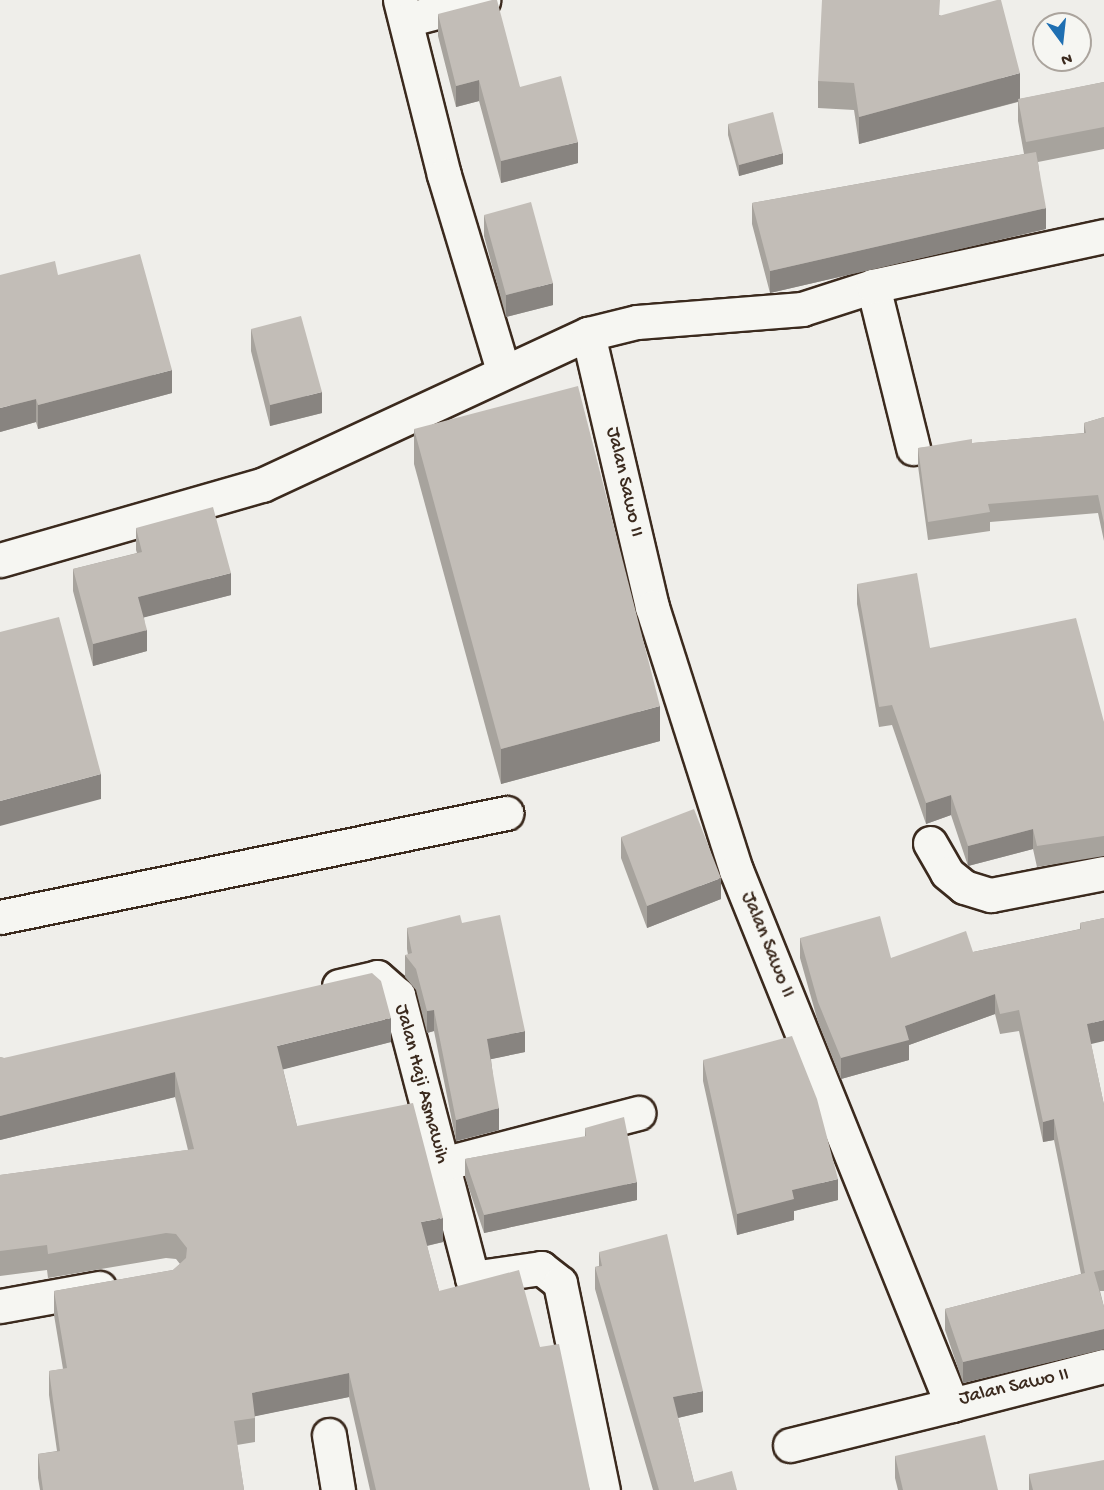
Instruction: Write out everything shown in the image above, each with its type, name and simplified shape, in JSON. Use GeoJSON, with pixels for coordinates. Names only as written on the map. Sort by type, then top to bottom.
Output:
{"type":"FeatureCollection","features":[{"type":"Feature","properties":{"kind":"street"},"geometry":{"type":"LineString","coordinates":[[483,0],[403,10],[444,175],[503,370]]}},
{"type":"Feature","properties":{"kind":"street"},"geometry":{"type":"LineString","coordinates":[[0,560],[262,484],[346,449],[503,370],[588,334],[637,322],[802,309],[873,286],[1104,236]]}},
{"type":"Feature","properties":{"kind":"street"},"geometry":{"type":"LineString","coordinates":[[873,286],[913,448]]}},
{"type":"Feature","properties":{"kind":"street","name":"Jalan Sawo II"},"geometry":{"type":"LineString","coordinates":[[588,334],[652,607],[736,870],[952,1405],[1097,1367]]}},
{"type":"Feature","properties":{"kind":"street"},"geometry":{"type":"LineString","coordinates":[[0,917],[506,813]]}},
{"type":"Feature","properties":{"kind":"street"},"geometry":{"type":"LineString","coordinates":[[930,843],[947,873],[963,887],[991,894],[1104,873]]}},
{"type":"Feature","properties":{"kind":"street","name":"Jalan Haji Asmawih"},"geometry":{"type":"LineString","coordinates":[[308,993],[377,977],[398,994],[472,1278],[541,1268],[560,1283],[603,1490]]}},
{"type":"Feature","properties":{"kind":"street"},"geometry":{"type":"LineString","coordinates":[[442,1164],[638,1113]]}},
{"type":"Feature","properties":{"kind":"street"},"geometry":{"type":"LineString","coordinates":[[0,1306],[135,1282]]}},
{"type":"Feature","properties":{"kind":"street"},"geometry":{"type":"LineString","coordinates":[[790,1445],[952,1405]]}},
{"type":"Feature","properties":{"kind":"street"},"geometry":{"type":"LineString","coordinates":[[329,1435],[338,1490]]}},
{"type":"Feature","properties":{"kind":"building"},"geometry":{"type":"Polygon","coordinates":[[[497,0],[520,87],[561,76],[578,142],[501,161],[479,80],[456,86],[438,14],[497,0]]]}},
{"type":"Feature","properties":{"kind":"building"},"geometry":{"type":"Polygon","coordinates":[[[822,0],[940,0],[939,16],[1001,0],[1020,73],[859,117],[854,83],[818,81],[822,0]]]}},
{"type":"Feature","properties":{"kind":"building"},"geometry":{"type":"Polygon","coordinates":[[[1104,82],[1104,127],[1026,142],[1018,99],[1104,82]]]}},
{"type":"Feature","properties":{"kind":"building"},"geometry":{"type":"Polygon","coordinates":[[[773,112],[783,153],[739,165],[728,124],[773,112]]]}},
{"type":"Feature","properties":{"kind":"building"},"geometry":{"type":"Polygon","coordinates":[[[1036,152],[1046,208],[770,271],[752,203],[1036,152]]]}},
{"type":"Feature","properties":{"kind":"building"},"geometry":{"type":"Polygon","coordinates":[[[531,202],[553,283],[506,295],[484,215],[531,202]]]}},
{"type":"Feature","properties":{"kind":"building"},"geometry":{"type":"Polygon","coordinates":[[[140,254],[172,370],[38,405],[36,399],[0,408],[0,275],[55,261],[58,275],[140,254]]]}},
{"type":"Feature","properties":{"kind":"building"},"geometry":{"type":"Polygon","coordinates":[[[301,316],[322,392],[270,405],[251,329],[301,316]]]}},
{"type":"Feature","properties":{"kind":"building"},"geometry":{"type":"Polygon","coordinates":[[[578,386],[660,706],[501,749],[414,429],[578,386]]]}},
{"type":"Feature","properties":{"kind":"building"},"geometry":{"type":"Polygon","coordinates":[[[1104,417],[1104,523],[1098,495],[988,504],[990,512],[928,522],[918,448],[972,439],[972,443],[1086,433],[1084,423],[1104,417]]]}},
{"type":"Feature","properties":{"kind":"building"},"geometry":{"type":"Polygon","coordinates":[[[213,507],[231,573],[138,597],[147,630],[93,644],[73,569],[142,552],[136,528],[213,507]]]}},
{"type":"Feature","properties":{"kind":"building"},"geometry":{"type":"Polygon","coordinates":[[[917,573],[930,648],[1076,618],[1104,722],[1104,836],[1037,846],[1033,829],[968,846],[951,795],[926,803],[892,705],[879,707],[857,584],[917,573]]]}},
{"type":"Feature","properties":{"kind":"building"},"geometry":{"type":"Polygon","coordinates":[[[59,617],[101,774],[0,801],[0,632],[59,617]]]}},
{"type":"Feature","properties":{"kind":"building"},"geometry":{"type":"Polygon","coordinates":[[[694,809],[721,878],[647,906],[621,837],[694,809]]]}},
{"type":"Feature","properties":{"kind":"building"},"geometry":{"type":"Polygon","coordinates":[[[460,915],[462,923],[500,915],[525,1031],[487,1039],[499,1108],[456,1120],[434,1010],[427,1011],[416,969],[405,955],[412,953],[407,928],[460,915]]]}},
{"type":"Feature","properties":{"kind":"building"},"geometry":{"type":"Polygon","coordinates":[[[880,916],[891,958],[966,931],[973,952],[1081,929],[1080,923],[1104,918],[1104,1020],[1087,1024],[1104,1105],[1104,1270],[1094,1272],[1104,1307],[1104,1329],[963,1362],[945,1309],[1085,1273],[1054,1119],[1043,1122],[1019,1010],[1000,1014],[995,994],[905,1026],[909,1040],[841,1058],[818,1002],[800,938],[880,916]]]}},
{"type":"Feature","properties":{"kind":"building"},"geometry":{"type":"Polygon","coordinates":[[[372,973],[381,981],[391,1018],[277,1046],[297,1126],[413,1103],[443,1218],[421,1222],[439,1291],[519,1270],[540,1347],[559,1344],[590,1490],[376,1490],[349,1373],[252,1393],[255,1418],[234,1421],[244,1490],[43,1490],[38,1454],[60,1451],[49,1371],[67,1368],[54,1291],[173,1270],[186,1258],[187,1248],[176,1234],[166,1233],[48,1254],[47,1245],[0,1251],[0,1175],[194,1149],[175,1072],[0,1116],[0,1057],[4,1058],[372,973]]]}},
{"type":"Feature","properties":{"kind":"building"},"geometry":{"type":"Polygon","coordinates":[[[792,1036],[817,1099],[838,1179],[792,1190],[794,1199],[737,1214],[703,1060],[792,1036]]]}},
{"type":"Feature","properties":{"kind":"building"},"geometry":{"type":"Polygon","coordinates":[[[624,1117],[637,1182],[484,1215],[465,1159],[586,1136],[585,1128],[624,1117]]]}},
{"type":"Feature","properties":{"kind":"building"},"geometry":{"type":"Polygon","coordinates":[[[667,1234],[703,1391],[673,1397],[694,1482],[732,1471],[737,1490],[659,1490],[595,1267],[602,1266],[599,1252],[667,1234]]]}},
{"type":"Feature","properties":{"kind":"building"},"geometry":{"type":"Polygon","coordinates":[[[985,1435],[998,1490],[903,1490],[895,1456],[985,1435]]]}},
{"type":"Feature","properties":{"kind":"building"},"geometry":{"type":"Polygon","coordinates":[[[1104,1460],[1104,1490],[1033,1490],[1029,1474],[1104,1460]]]}}]}
